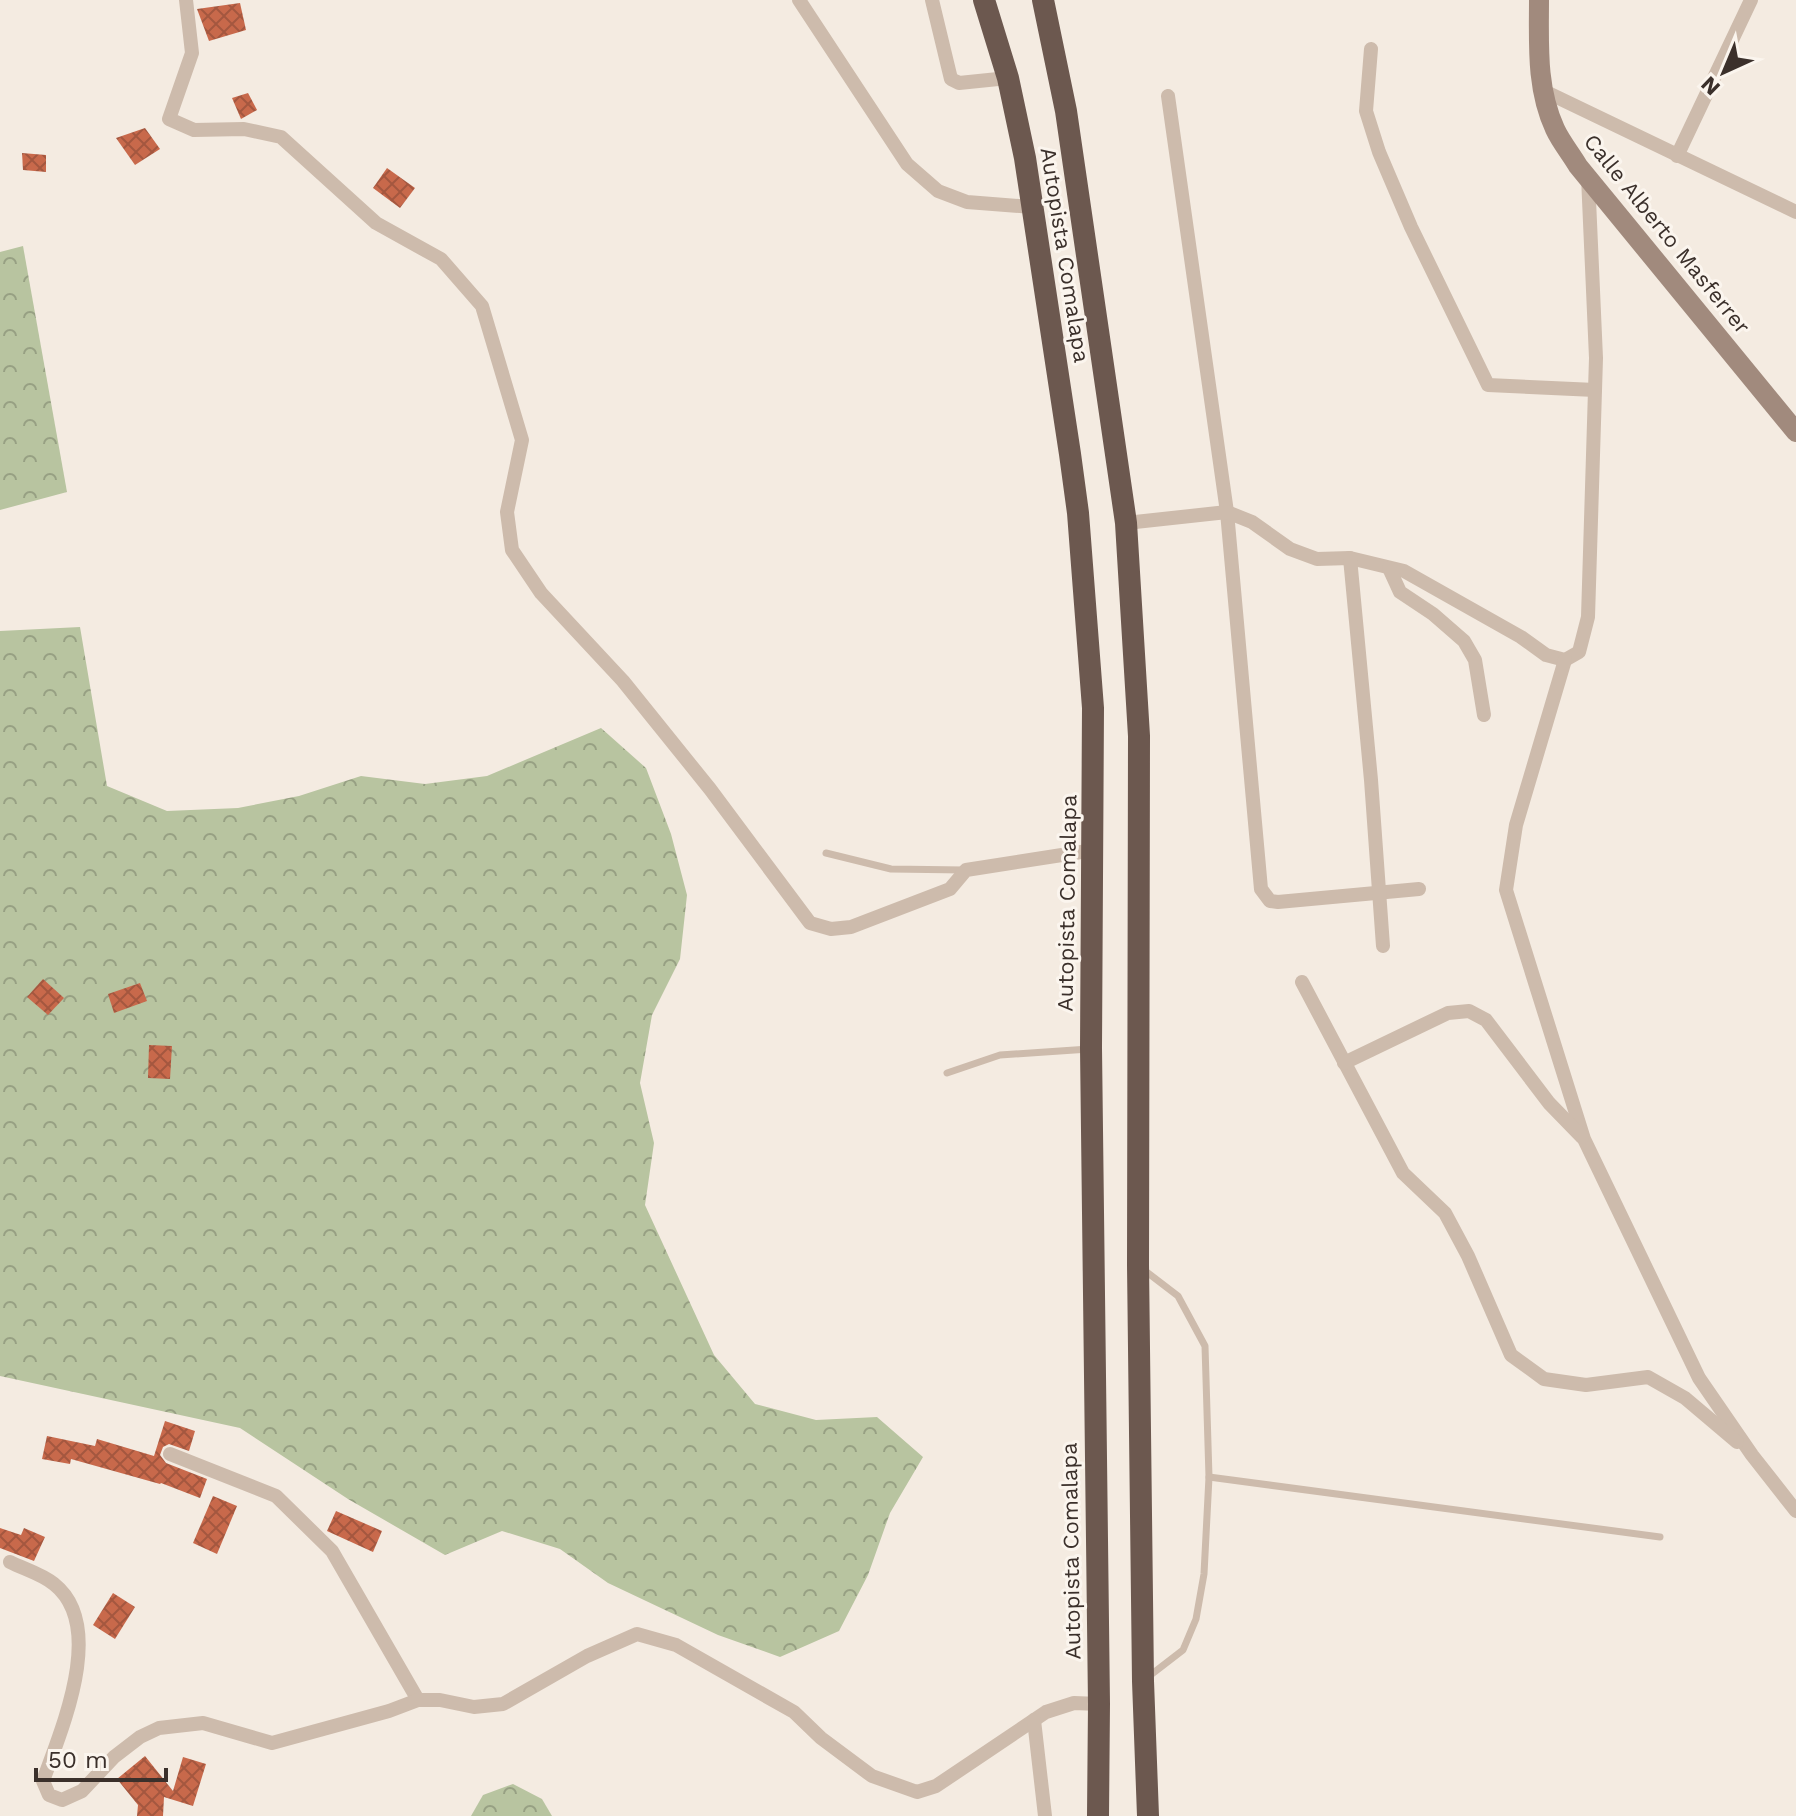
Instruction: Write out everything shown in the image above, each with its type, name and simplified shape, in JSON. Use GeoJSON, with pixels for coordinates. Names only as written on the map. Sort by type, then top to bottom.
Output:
{"type":"FeatureCollection","features":[{"type":"Feature","properties":{"kind":"highway","name":"Autopista Comalapa"},"geometry":{"type":"LineString","coordinates":[[984,0],[1008,78],[1032,207],[1078,513],[1093,708],[1091,1048],[1098,1816]]}},
{"type":"Feature","properties":{"kind":"highway","name":"Autopista Comalapa"},"geometry":{"type":"LineString","coordinates":[[1043,0],[1066,111],[1126,523],[1139,736],[1138,1265],[1143,1681],[1148,1816]]}},
{"type":"Feature","properties":{"kind":"main road","name":"Calle Alberto Masferrer"},"geometry":{"type":"LineString","coordinates":[[1539,0],[1542,90],[1556,132],[1588,177],[1796,432]]}},
{"type":"Feature","properties":{"kind":"street"},"geometry":{"type":"LineString","coordinates":[[186,0],[192,53],[169,119],[194,130],[244,129],[281,137],[376,223],[441,259],[482,306],[522,440],[507,512],[512,550],[541,593],[623,681],[710,789],[810,923],[831,929],[851,927],[950,889],[966,870],[1094,850]]}},
{"type":"Feature","properties":{"kind":"street"},"geometry":{"type":"LineString","coordinates":[[799,0],[907,164],[938,191],[967,202],[1032,207]]}},
{"type":"Feature","properties":{"kind":"street"},"geometry":{"type":"LineString","coordinates":[[932,0],[951,79],[959,83],[1008,78]]}},
{"type":"Feature","properties":{"kind":"street"},"geometry":{"type":"LineString","coordinates":[[1677,156],[1751,0]]}},
{"type":"Feature","properties":{"kind":"street"},"geometry":{"type":"LineString","coordinates":[[1371,49],[1366,111],[1379,152],[1411,227],[1488,385],[1595,390]]}},
{"type":"Feature","properties":{"kind":"street"},"geometry":{"type":"LineString","coordinates":[[1542,90],[1796,212]]}},
{"type":"Feature","properties":{"kind":"street"},"geometry":{"type":"LineString","coordinates":[[1168,96],[1227,512],[1261,889],[1270,901],[1278,902],[1419,889]]}},
{"type":"Feature","properties":{"kind":"street"},"geometry":{"type":"LineString","coordinates":[[1588,177],[1596,358],[1588,617],[1579,652],[1565,660],[1516,825],[1506,890],[1584,1139],[1699,1378],[1752,1455],[1796,1511]]}},
{"type":"Feature","properties":{"kind":"street"},"geometry":{"type":"LineString","coordinates":[[1126,523],[1227,512],[1252,522],[1290,549],[1317,559],[1350,558],[1404,571],[1521,637],[1546,655],[1565,660]]}},
{"type":"Feature","properties":{"kind":"street"},"geometry":{"type":"LineString","coordinates":[[1350,558],[1383,946]]}},
{"type":"Feature","properties":{"kind":"street"},"geometry":{"type":"LineString","coordinates":[[1389,568],[1400,592],[1433,614],[1464,641],[1475,660],[1484,715]]}},
{"type":"Feature","properties":{"kind":"street"},"geometry":{"type":"LineString","coordinates":[[1302,982],[1403,1173],[1445,1213],[1468,1256],[1511,1355],[1544,1379],[1586,1385],[1648,1377],[1685,1398],[1752,1455]]}},
{"type":"Feature","properties":{"kind":"street"},"geometry":{"type":"LineString","coordinates":[[1344,1063],[1448,1013],[1469,1011],[1486,1020],[1549,1103],[1584,1139]]}},
{"type":"Feature","properties":{"kind":"street"},"geometry":{"type":"LineString","coordinates":[[170,1454],[276,1496],[332,1551],[418,1700]]}},
{"type":"Feature","properties":{"kind":"street"},"geometry":{"type":"LineString","coordinates":[[10,1562],[53,1582],[66,1596],[76,1619],[80,1642],[69,1709],[43,1781],[49,1795],[62,1800],[82,1791],[114,1757],[140,1737],[159,1728],[203,1723],[272,1743],[359,1720],[418,1700],[440,1700],[474,1707],[503,1704],[587,1656],[637,1634],[676,1645],[715,1667],[794,1712],[821,1738],[872,1776],[917,1792],[936,1786],[1046,1712],[1074,1703],[1099,1704]]}},
{"type":"Feature","properties":{"kind":"street"},"geometry":{"type":"LineString","coordinates":[[1034,1720],[1045,1816]]}},
{"type":"Feature","properties":{"kind":"lane"},"geometry":{"type":"LineString","coordinates":[[826,853],[891,869],[966,870]]}},
{"type":"Feature","properties":{"kind":"lane"},"geometry":{"type":"LineString","coordinates":[[947,1073],[1000,1055],[1091,1048]]}},
{"type":"Feature","properties":{"kind":"lane"},"geometry":{"type":"LineString","coordinates":[[1138,1265],[1178,1296],[1205,1346],[1209,1477],[1204,1574],[1196,1619],[1183,1650],[1143,1681]]}},
{"type":"Feature","properties":{"kind":"lane"},"geometry":{"type":"LineString","coordinates":[[1209,1477],[1660,1537]]}},
{"type":"Feature","properties":{"kind":"green space"},"geometry":{"type":"Polygon","coordinates":[[[23,246],[67,492],[0,510],[0,252],[23,246]]]}},
{"type":"Feature","properties":{"kind":"green space"},"geometry":{"type":"Polygon","coordinates":[[[80,627],[107,786],[167,811],[238,808],[299,796],[361,776],[425,784],[487,776],[601,728],[646,768],[671,834],[687,895],[680,959],[652,1015],[640,1083],[654,1143],[645,1205],[714,1355],[755,1404],[816,1420],[877,1417],[923,1457],[890,1513],[868,1575],[839,1631],[780,1657],[718,1635],[608,1583],[560,1549],[502,1531],[445,1555],[348,1499],[240,1428],[0,1376],[0,631],[80,627]]]}},
{"type":"Feature","properties":{"kind":"green space"},"geometry":{"type":"Polygon","coordinates":[[[513,1784],[542,1799],[552,1816],[471,1816],[483,1795],[513,1784]]]}},
{"type":"Feature","properties":{"kind":"building"},"geometry":{"type":"Polygon","coordinates":[[[240,3],[246,30],[209,41],[197,9],[240,3]]]}},
{"type":"Feature","properties":{"kind":"building"},"geometry":{"type":"Polygon","coordinates":[[[248,93],[257,110],[241,119],[232,98],[248,93]]]}},
{"type":"Feature","properties":{"kind":"building"},"geometry":{"type":"Polygon","coordinates":[[[145,128],[160,149],[135,165],[116,138],[145,128]]]}},
{"type":"Feature","properties":{"kind":"building"},"geometry":{"type":"Polygon","coordinates":[[[22,153],[46,155],[46,172],[23,170],[22,153]]]}},
{"type":"Feature","properties":{"kind":"building"},"geometry":{"type":"Polygon","coordinates":[[[387,168],[415,188],[400,208],[373,188],[387,168]]]}},
{"type":"Feature","properties":{"kind":"building"},"geometry":{"type":"Polygon","coordinates":[[[43,979],[64,998],[48,1015],[27,997],[43,979]]]}},
{"type":"Feature","properties":{"kind":"building"},"geometry":{"type":"Polygon","coordinates":[[[140,983],[147,1001],[114,1013],[108,994],[140,983]]]}},
{"type":"Feature","properties":{"kind":"building"},"geometry":{"type":"Polygon","coordinates":[[[149,1045],[172,1046],[170,1079],[148,1078],[149,1045]]]}},
{"type":"Feature","properties":{"kind":"building"},"geometry":{"type":"Polygon","coordinates":[[[165,1421],[195,1431],[189,1451],[169,1444],[163,1447],[160,1455],[166,1463],[207,1479],[200,1498],[161,1483],[71,1459],[70,1464],[42,1459],[47,1436],[95,1446],[97,1439],[154,1456],[165,1421]]]}},
{"type":"Feature","properties":{"kind":"building"},"geometry":{"type":"Polygon","coordinates":[[[213,1496],[237,1506],[217,1554],[193,1543],[213,1496]]]}},
{"type":"Feature","properties":{"kind":"building"},"geometry":{"type":"Polygon","coordinates":[[[336,1511],[382,1531],[373,1552],[327,1531],[336,1511]]]}},
{"type":"Feature","properties":{"kind":"building"},"geometry":{"type":"Polygon","coordinates":[[[0,1528],[21,1535],[24,1528],[45,1537],[34,1561],[0,1548],[0,1528]]]}},
{"type":"Feature","properties":{"kind":"building"},"geometry":{"type":"Polygon","coordinates":[[[113,1593],[135,1607],[115,1639],[93,1625],[113,1593]]]}},
{"type":"Feature","properties":{"kind":"building"},"geometry":{"type":"Polygon","coordinates":[[[145,1756],[173,1791],[183,1757],[206,1764],[193,1806],[164,1797],[163,1816],[137,1816],[138,1805],[117,1779],[145,1756]]]}}]}
